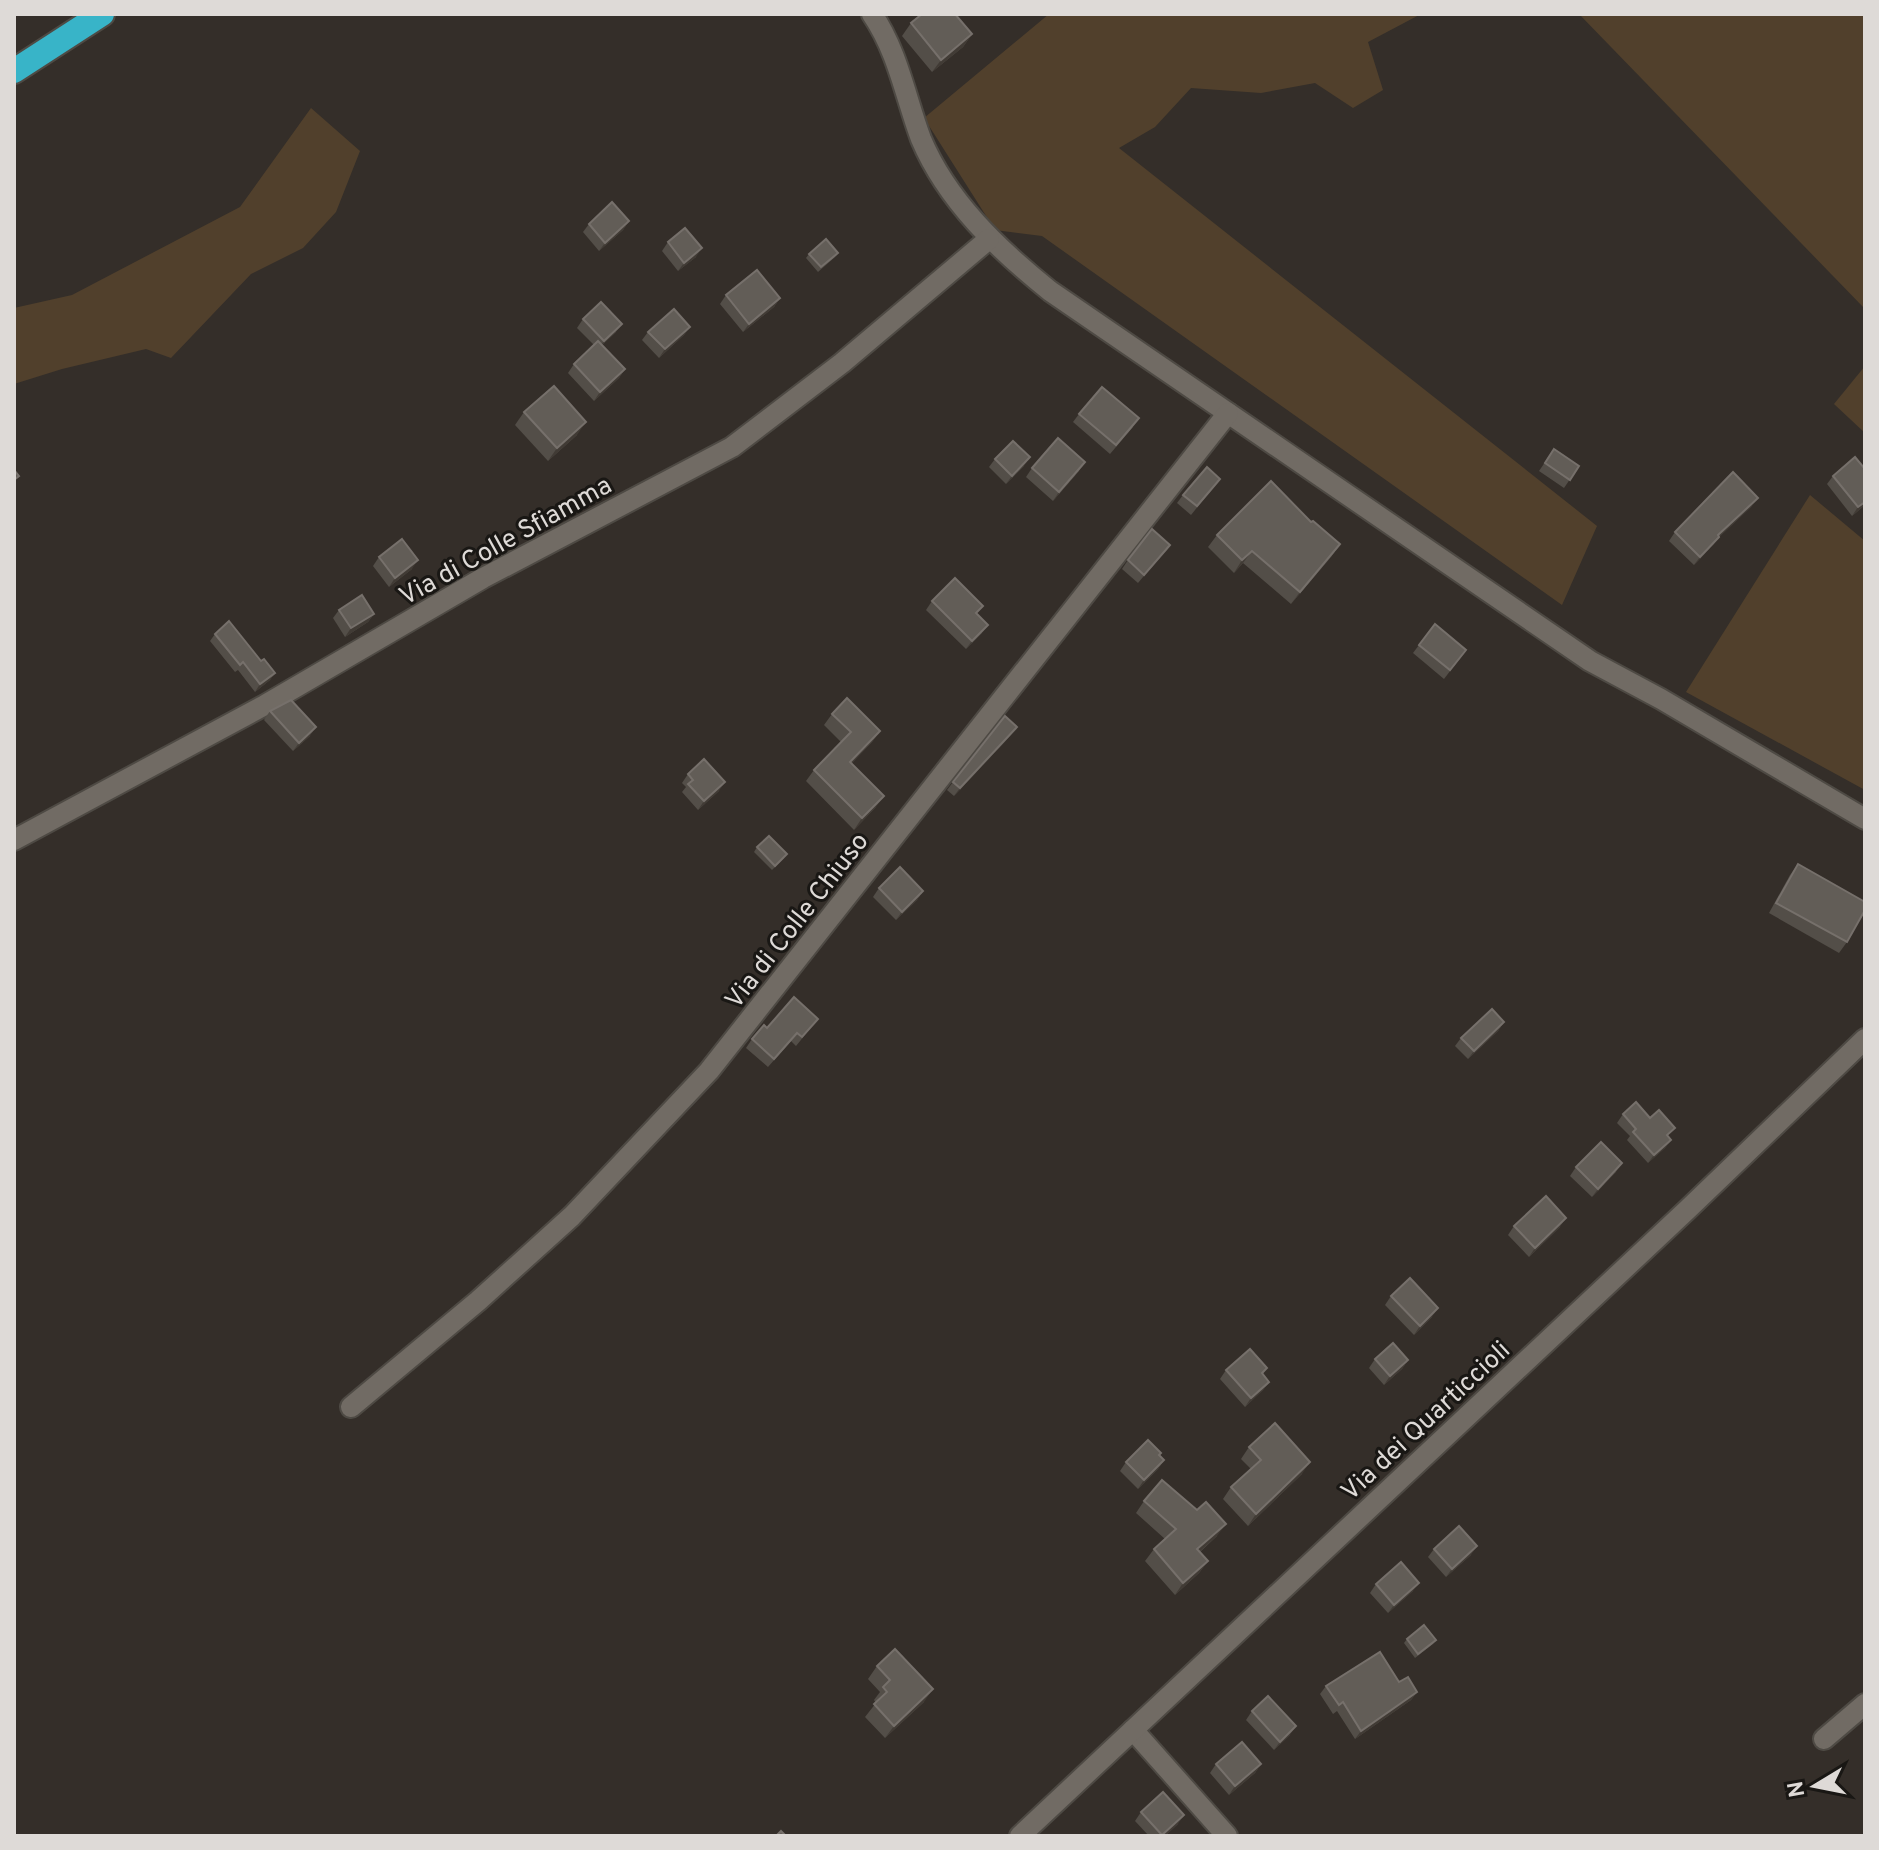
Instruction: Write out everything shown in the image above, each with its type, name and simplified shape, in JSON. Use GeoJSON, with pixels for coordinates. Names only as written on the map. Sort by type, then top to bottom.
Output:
{"type":"FeatureCollection","features":[{"type":"Feature","properties":{"kind":"highway"},"geometry":{"type":"LineString","coordinates":[[14,71],[102,14]]}},
{"type":"Feature","properties":{"kind":"street"},"geometry":{"type":"LineString","coordinates":[[872,14],[892,49],[928,155],[947,186],[989,239],[1050,291],[1590,661],[1661,699],[1865,819]]}},
{"type":"Feature","properties":{"kind":"street","name":"Via di Colle Sfiamma"},"geometry":{"type":"LineString","coordinates":[[14,840],[265,705],[483,578],[732,447],[842,363],[989,239]]}},
{"type":"Feature","properties":{"kind":"street","name":"Via di Colle Chiuso"},"geometry":{"type":"LineString","coordinates":[[351,1407],[478,1301],[572,1216],[709,1071],[1228,413]]}},
{"type":"Feature","properties":{"kind":"street","name":"Via dei Quarticcioli"},"geometry":{"type":"LineString","coordinates":[[1020,1836],[1865,1039]]}},
{"type":"Feature","properties":{"kind":"street"},"geometry":{"type":"LineString","coordinates":[[1824,1739],[1865,1704]]}},
{"type":"Feature","properties":{"kind":"street"},"geometry":{"type":"LineString","coordinates":[[1133,1730],[1227,1836]]}},
{"type":"Feature","properties":{"kind":"shaded area"},"geometry":{"type":"Polygon","coordinates":[[[1049,14],[1421,14],[1368,42],[1383,90],[1353,108],[1315,83],[1261,93],[1191,88],[1155,127],[1119,148],[1597,526],[1562,605],[1042,236],[995,230],[924,118],[1049,14]]]}},
{"type":"Feature","properties":{"kind":"shaded area"},"geometry":{"type":"Polygon","coordinates":[[[1579,14],[1865,14],[1865,309],[1579,14]]]}},
{"type":"Feature","properties":{"kind":"shaded area"},"geometry":{"type":"Polygon","coordinates":[[[311,108],[360,151],[336,212],[303,248],[251,274],[171,358],[146,349],[14,384],[14,308],[72,295],[240,207],[311,108]]]}},
{"type":"Feature","properties":{"kind":"shaded area"},"geometry":{"type":"Polygon","coordinates":[[[1865,366],[1865,433],[1834,404],[1865,366]]]}},
{"type":"Feature","properties":{"kind":"shaded area"},"geometry":{"type":"Polygon","coordinates":[[[1810,495],[1865,541],[1865,790],[1686,692],[1810,495]]]}},
{"type":"Feature","properties":{"kind":"building"},"geometry":{"type":"Polygon","coordinates":[[[922,14],[955,14],[972,34],[941,60],[911,23],[922,14]]]}},
{"type":"Feature","properties":{"kind":"building"},"geometry":{"type":"Polygon","coordinates":[[[612,202],[629,221],[605,243],[589,224],[612,202]]]}},
{"type":"Feature","properties":{"kind":"building"},"geometry":{"type":"Polygon","coordinates":[[[685,228],[702,248],[684,263],[668,242],[685,228]]]}},
{"type":"Feature","properties":{"kind":"building"},"geometry":{"type":"Polygon","coordinates":[[[826,239],[838,253],[821,267],[809,254],[826,239]]]}},
{"type":"Feature","properties":{"kind":"building"},"geometry":{"type":"Polygon","coordinates":[[[757,270],[780,298],[749,324],[726,295],[757,270]]]}},
{"type":"Feature","properties":{"kind":"building"},"geometry":{"type":"Polygon","coordinates":[[[601,302],[622,324],[604,341],[583,319],[601,302]]]}},
{"type":"Feature","properties":{"kind":"building"},"geometry":{"type":"Polygon","coordinates":[[[674,309],[690,327],[665,349],[648,332],[674,309]]]}},
{"type":"Feature","properties":{"kind":"building"},"geometry":{"type":"Polygon","coordinates":[[[598,341],[625,369],[600,392],[574,364],[598,341]]]}},
{"type":"Feature","properties":{"kind":"building"},"geometry":{"type":"Polygon","coordinates":[[[554,386],[586,422],[557,448],[524,412],[554,386]]]}},
{"type":"Feature","properties":{"kind":"building"},"geometry":{"type":"Polygon","coordinates":[[[1102,387],[1139,418],[1116,445],[1079,414],[1102,387]]]}},
{"type":"Feature","properties":{"kind":"building"},"geometry":{"type":"Polygon","coordinates":[[[1058,438],[1085,462],[1059,492],[1032,468],[1058,438]]]}},
{"type":"Feature","properties":{"kind":"building"},"geometry":{"type":"Polygon","coordinates":[[[1013,441],[1030,457],[1012,476],[995,459],[1013,441]]]}},
{"type":"Feature","properties":{"kind":"building"},"geometry":{"type":"Polygon","coordinates":[[[1554,449],[1579,466],[1570,480],[1545,463],[1554,449]]]}},
{"type":"Feature","properties":{"kind":"building"},"geometry":{"type":"Polygon","coordinates":[[[1855,457],[1865,469],[1865,502],[1858,507],[1833,476],[1855,457]]]}},
{"type":"Feature","properties":{"kind":"building"},"geometry":{"type":"Polygon","coordinates":[[[1207,467],[1220,479],[1197,506],[1183,495],[1207,467]]]}},
{"type":"Feature","properties":{"kind":"building"},"geometry":{"type":"Polygon","coordinates":[[[1733,472],[1758,498],[1718,535],[1700,557],[1675,532],[1733,472]]]}},
{"type":"Feature","properties":{"kind":"building"},"geometry":{"type":"Polygon","coordinates":[[[1271,481],[1311,522],[1340,544],[1300,592],[1252,551],[1242,560],[1217,535],[1271,481]]]}},
{"type":"Feature","properties":{"kind":"building"},"geometry":{"type":"Polygon","coordinates":[[[1152,529],[1170,545],[1144,575],[1128,560],[1152,529]]]}},
{"type":"Feature","properties":{"kind":"building"},"geometry":{"type":"Polygon","coordinates":[[[402,539],[418,560],[395,578],[379,557],[402,539]]]}},
{"type":"Feature","properties":{"kind":"building"},"geometry":{"type":"Polygon","coordinates":[[[955,578],[983,606],[976,613],[988,625],[972,641],[932,601],[955,578]]]}},
{"type":"Feature","properties":{"kind":"building"},"geometry":{"type":"Polygon","coordinates":[[[362,595],[374,614],[351,628],[339,610],[362,595]]]}},
{"type":"Feature","properties":{"kind":"building"},"geometry":{"type":"Polygon","coordinates":[[[229,621],[261,661],[264,659],[275,673],[260,684],[215,634],[229,621]]]}},
{"type":"Feature","properties":{"kind":"building"},"geometry":{"type":"Polygon","coordinates":[[[1435,624],[1466,650],[1450,670],[1419,645],[1435,624]]]}},
{"type":"Feature","properties":{"kind":"building"},"geometry":{"type":"Polygon","coordinates":[[[847,698],[880,731],[850,762],[884,796],[862,818],[814,770],[851,732],[832,714],[847,698]]]}},
{"type":"Feature","properties":{"kind":"building"},"geometry":{"type":"Polygon","coordinates":[[[291,700],[316,727],[299,743],[270,711],[291,700]]]}},
{"type":"Feature","properties":{"kind":"building"},"geometry":{"type":"Polygon","coordinates":[[[1005,716],[1017,727],[960,788],[953,782],[1005,716]]]}},
{"type":"Feature","properties":{"kind":"building"},"geometry":{"type":"Polygon","coordinates":[[[704,759],[725,782],[704,801],[688,784],[693,780],[688,774],[704,759]]]}},
{"type":"Feature","properties":{"kind":"building"},"geometry":{"type":"Polygon","coordinates":[[[769,836],[787,854],[775,866],[757,847],[769,836]]]}},
{"type":"Feature","properties":{"kind":"building"},"geometry":{"type":"Polygon","coordinates":[[[1798,864],[1865,902],[1865,910],[1847,942],[1776,903],[1798,864]]]}},
{"type":"Feature","properties":{"kind":"building"},"geometry":{"type":"Polygon","coordinates":[[[900,867],[923,891],[902,912],[879,888],[900,867]]]}},
{"type":"Feature","properties":{"kind":"building"},"geometry":{"type":"Polygon","coordinates":[[[794,997],[818,1019],[802,1037],[797,1033],[774,1059],[752,1039],[764,1025],[767,1028],[794,997]]]}},
{"type":"Feature","properties":{"kind":"building"},"geometry":{"type":"Polygon","coordinates":[[[1492,1009],[1504,1022],[1474,1051],[1461,1038],[1492,1009]]]}},
{"type":"Feature","properties":{"kind":"building"},"geometry":{"type":"Polygon","coordinates":[[[1636,1102],[1650,1118],[1659,1110],[1675,1128],[1667,1135],[1671,1140],[1654,1155],[1633,1132],[1636,1129],[1623,1114],[1636,1102]]]}},
{"type":"Feature","properties":{"kind":"building"},"geometry":{"type":"Polygon","coordinates":[[[1601,1142],[1622,1163],[1598,1189],[1576,1167],[1601,1142]]]}},
{"type":"Feature","properties":{"kind":"building"},"geometry":{"type":"Polygon","coordinates":[[[1546,1196],[1566,1218],[1535,1248],[1514,1226],[1546,1196]]]}},
{"type":"Feature","properties":{"kind":"building"},"geometry":{"type":"Polygon","coordinates":[[[1410,1278],[1438,1308],[1420,1326],[1391,1296],[1410,1278]]]}},
{"type":"Feature","properties":{"kind":"building"},"geometry":{"type":"Polygon","coordinates":[[[1393,1343],[1408,1360],[1390,1376],[1375,1359],[1393,1343]]]}},
{"type":"Feature","properties":{"kind":"building"},"geometry":{"type":"Polygon","coordinates":[[[1250,1349],[1267,1368],[1262,1373],[1269,1382],[1251,1398],[1226,1370],[1250,1349]]]}},
{"type":"Feature","properties":{"kind":"building"},"geometry":{"type":"Polygon","coordinates":[[[1275,1423],[1310,1462],[1256,1514],[1231,1487],[1261,1460],[1249,1447],[1275,1423]]]}},
{"type":"Feature","properties":{"kind":"building"},"geometry":{"type":"Polygon","coordinates":[[[1148,1440],[1164,1460],[1144,1480],[1126,1462],[1148,1440]]]}},
{"type":"Feature","properties":{"kind":"building"},"geometry":{"type":"Polygon","coordinates":[[[1162,1480],[1197,1510],[1206,1502],[1226,1524],[1197,1549],[1208,1561],[1183,1583],[1154,1549],[1176,1529],[1144,1501],[1162,1480]]]}},
{"type":"Feature","properties":{"kind":"building"},"geometry":{"type":"Polygon","coordinates":[[[1459,1526],[1477,1546],[1452,1569],[1434,1549],[1459,1526]]]}},
{"type":"Feature","properties":{"kind":"building"},"geometry":{"type":"Polygon","coordinates":[[[1401,1562],[1419,1583],[1394,1605],[1376,1584],[1401,1562]]]}},
{"type":"Feature","properties":{"kind":"building"},"geometry":{"type":"Polygon","coordinates":[[[1424,1625],[1436,1640],[1418,1654],[1407,1639],[1424,1625]]]}},
{"type":"Feature","properties":{"kind":"building"},"geometry":{"type":"Polygon","coordinates":[[[895,1649],[933,1689],[894,1726],[874,1704],[887,1692],[883,1687],[890,1680],[877,1666],[895,1649]]]}},
{"type":"Feature","properties":{"kind":"building"},"geometry":{"type":"Polygon","coordinates":[[[1380,1652],[1399,1682],[1408,1677],[1417,1692],[1361,1731],[1343,1702],[1339,1705],[1326,1686],[1380,1652]]]}},
{"type":"Feature","properties":{"kind":"building"},"geometry":{"type":"Polygon","coordinates":[[[1268,1696],[1296,1726],[1280,1742],[1252,1711],[1268,1696]]]}},
{"type":"Feature","properties":{"kind":"building"},"geometry":{"type":"Polygon","coordinates":[[[1242,1742],[1261,1764],[1235,1786],[1216,1764],[1242,1742]]]}},
{"type":"Feature","properties":{"kind":"building"},"geometry":{"type":"Polygon","coordinates":[[[1163,1792],[1184,1815],[1162,1835],[1141,1812],[1163,1792]]]}}]}
